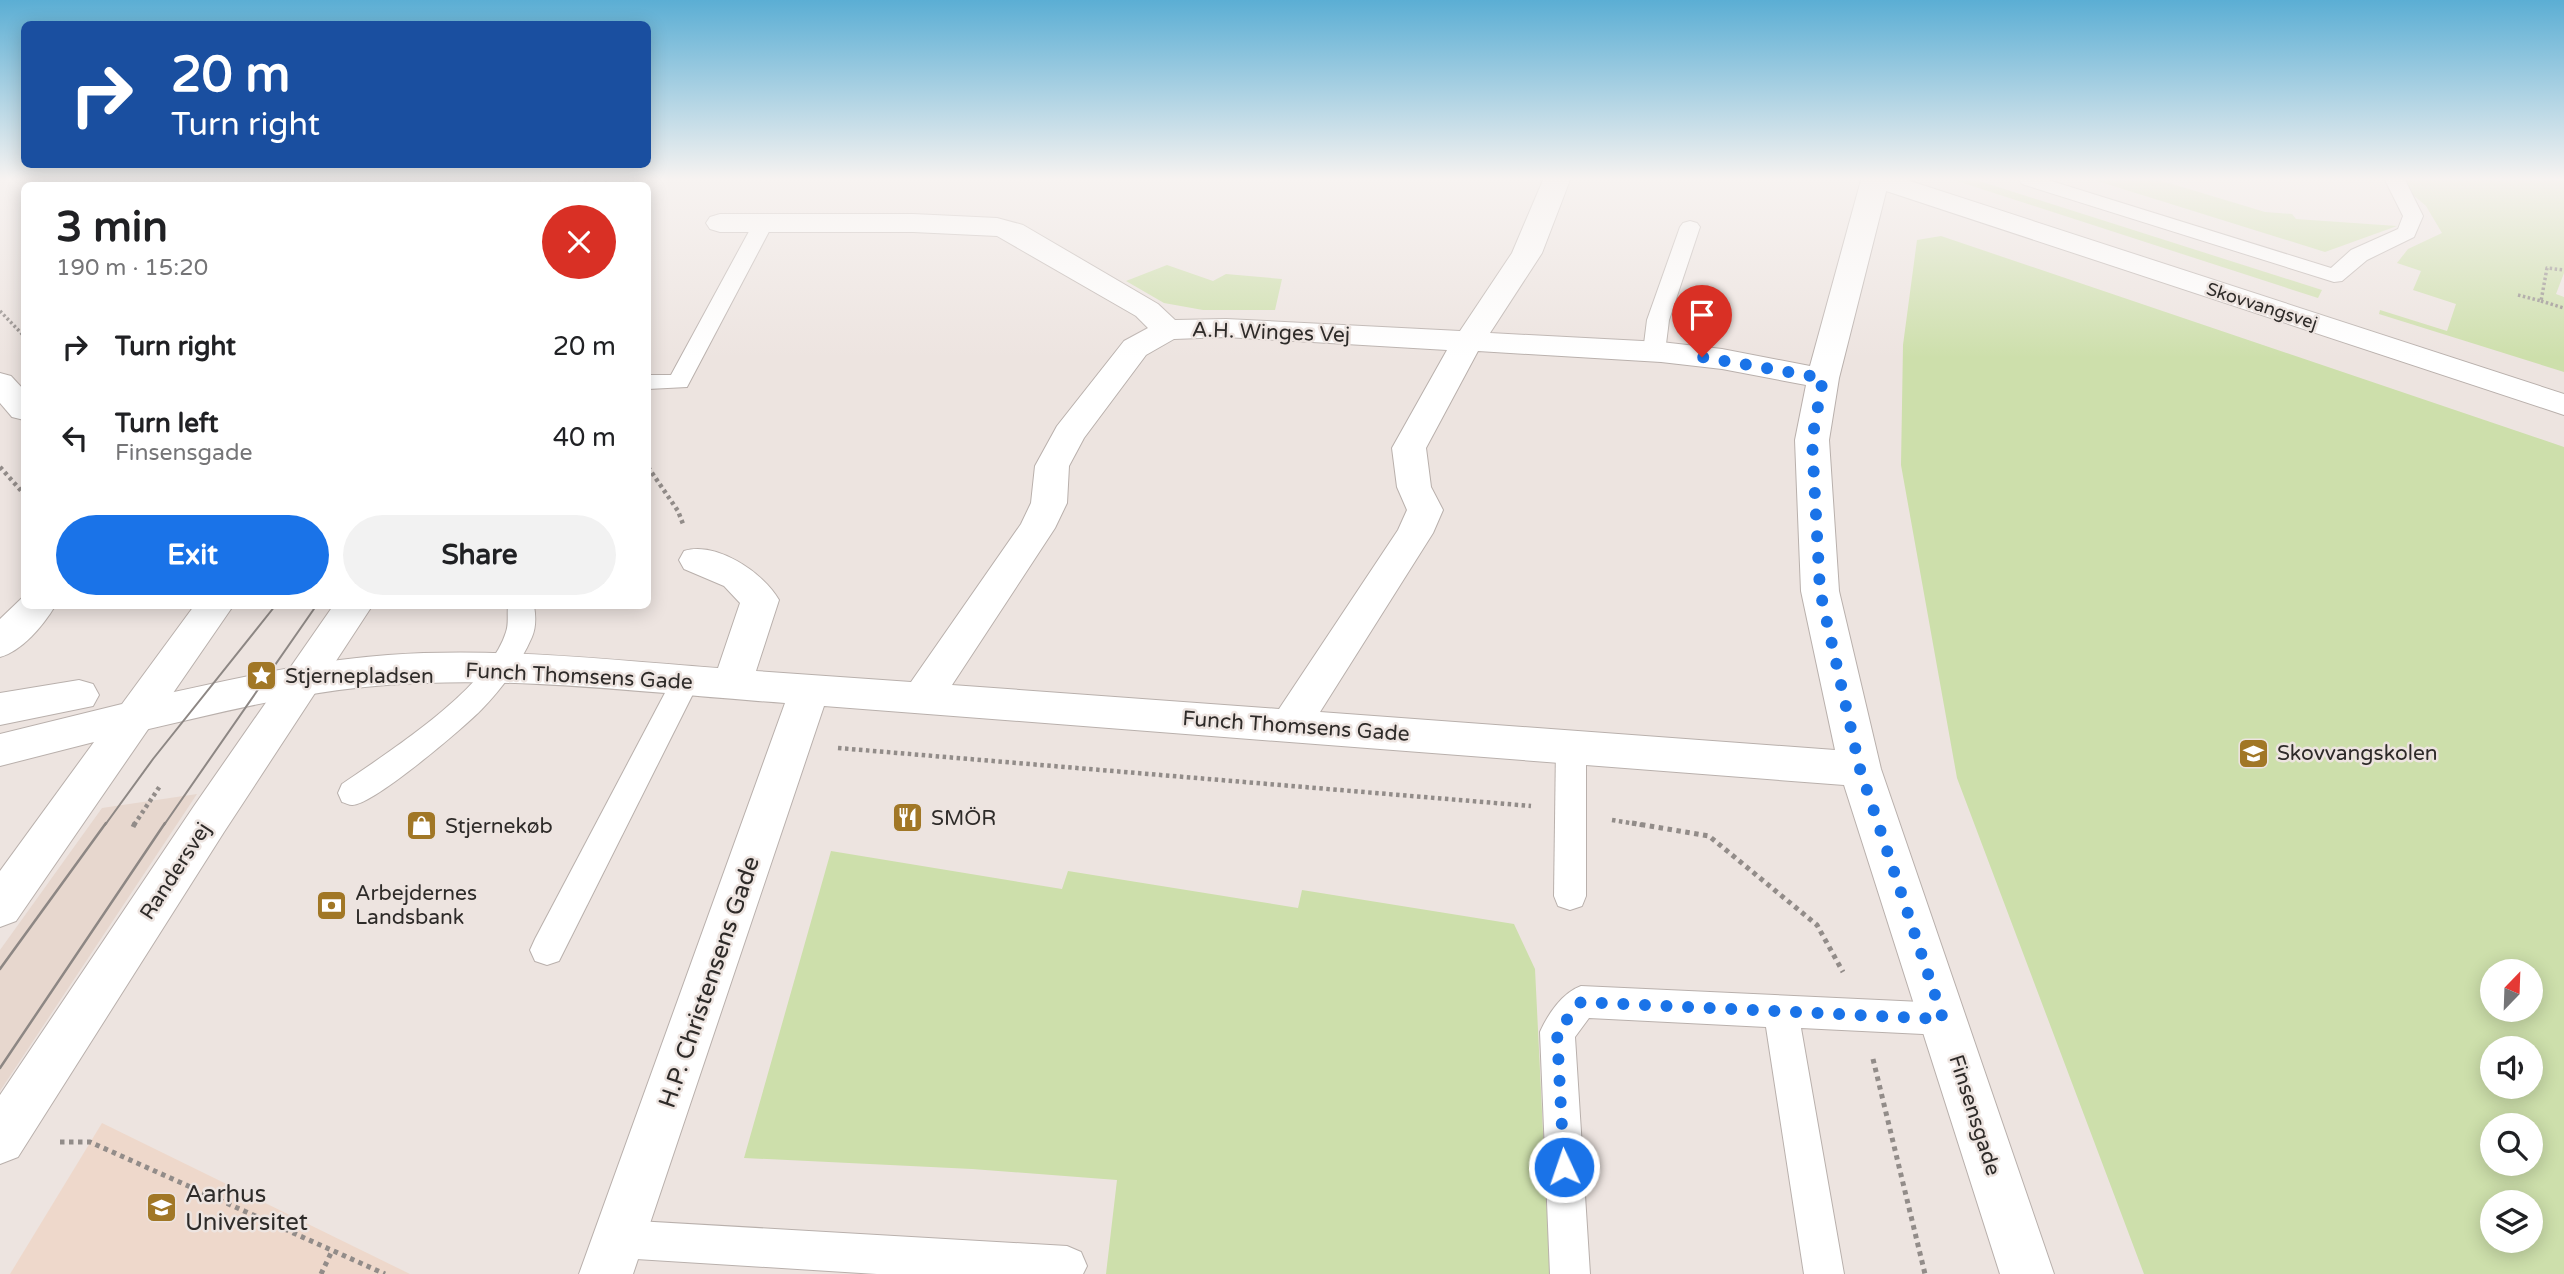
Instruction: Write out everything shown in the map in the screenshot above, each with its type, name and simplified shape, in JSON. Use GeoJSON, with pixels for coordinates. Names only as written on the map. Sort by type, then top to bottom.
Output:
{"type":"FeatureCollection","features":[{"type":"Feature","properties":{"kind":"street"},"geometry":{"type":"LineString","coordinates":[[1029,239],[1147,310],[1167,330]]}},
{"type":"Feature","properties":{"kind":"street"},"geometry":{"type":"LineString","coordinates":[[1290,726],[1415,533],[1424,510],[1414,487],[1409,448],[1468,342],[1527,253],[1532,239]]}},
{"type":"Feature","properties":{"kind":"street","name":"Finsensgade"},"geometry":{"type":"LineString","coordinates":[[1859,239],[1823,378],[1812,440],[1820,591],[1860,769],[2027,1274]]}},
{"type":"Feature","properties":{"kind":"street","name":"Skovvangsvej"},"geometry":{"type":"LineString","coordinates":[[2061,239],[2564,405]]}},
{"type":"Feature","properties":{"kind":"street","name":"A.H. Winges Vej"},"geometry":{"type":"LineString","coordinates":[[922,698],[1037,528],[1049,503],[1052,466],[1069,434],[1135,348],[1167,330],[1226,328],[1654,352],[1722,359],[1823,378]]}},
{"type":"Feature","properties":{"kind":"street"},"geometry":{"type":"LineString","coordinates":[[0,383],[21,407]]}},
{"type":"Feature","properties":{"kind":"street"},"geometry":{"type":"LineString","coordinates":[[697,561],[737,577],[760,600],[732,684]]}},
{"type":"Feature","properties":{"kind":"street"},"geometry":{"type":"LineString","coordinates":[[0,643],[33,609]]}},
{"type":"Feature","properties":{"kind":"street"},"geometry":{"type":"LineString","coordinates":[[0,907],[212,609]]}},
{"type":"Feature","properties":{"kind":"street","name":"Randersvej"},"geometry":{"type":"LineString","coordinates":[[0,1139],[204,826],[351,609]]}},
{"type":"Feature","properties":{"kind":"street","name":"Funch Thomsens Gade"},"geometry":{"type":"LineString","coordinates":[[0,750],[136,716],[303,681],[365,672],[498,670],[686,680],[1860,769]]}},
{"type":"Feature","properties":{"kind":"street","name":"H.P. Christensens Gade"},"geometry":{"type":"LineString","coordinates":[[613,1256],[810,690]]}},
{"type":"Feature","properties":{"kind":"street"},"geometry":{"type":"LineString","coordinates":[[0,709],[79,695]]}},
{"type":"Feature","properties":{"kind":"lane"},"geometry":{"type":"LineString","coordinates":[[651,382],[679,382],[755,239]]}},
{"type":"Feature","properties":{"kind":"lane"},"geometry":{"type":"LineString","coordinates":[[1654,352],[1658,320],[1686,239]]}},
{"type":"Feature","properties":{"kind":"lane"},"geometry":{"type":"LineString","coordinates":[[2218,239],[2334,276],[2359,255],[2393,239]]}},
{"type":"Feature","properties":{"kind":"lane"},"geometry":{"type":"LineString","coordinates":[[353,793],[435,736],[472,700],[498,670],[519,634],[521,609]]}},
{"type":"Feature","properties":{"kind":"lane"},"geometry":{"type":"LineString","coordinates":[[547,950],[686,680]]}},
{"type":"Feature","properties":{"kind":"lane"},"geometry":{"type":"LineString","coordinates":[[1570,896],[1571,747]]}},
{"type":"Feature","properties":{"kind":"lane"},"geometry":{"type":"LineString","coordinates":[[1570,1274],[1557,1032],[1581,1002],[1943,1019]]}},
{"type":"Feature","properties":{"kind":"lane"},"geometry":{"type":"LineString","coordinates":[[1781,1012],[1824,1274]]}},
{"type":"Feature","properties":{"kind":"lane"},"geometry":{"type":"LineString","coordinates":[[613,1256],[1067,1266]]}},
{"type":"Feature","properties":{"kind":"path"},"geometry":{"type":"LineString","coordinates":[[2541,302],[2547,268],[2564,270]]}},
{"type":"Feature","properties":{"kind":"path"},"geometry":{"type":"LineString","coordinates":[[2518,295],[2564,308]]}},
{"type":"Feature","properties":{"kind":"path"},"geometry":{"type":"LineString","coordinates":[[0,311],[21,333]]}},
{"type":"Feature","properties":{"kind":"path"},"geometry":{"type":"LineString","coordinates":[[0,467],[21,491]]}},
{"type":"Feature","properties":{"kind":"path"},"geometry":{"type":"LineString","coordinates":[[651,472],[664,491]]}},
{"type":"Feature","properties":{"kind":"path"},"geometry":{"type":"LineString","coordinates":[[792,744],[1506,802],[1709,836],[1817,925],[1857,996],[1925,1274]]}},
{"type":"Feature","properties":{"kind":"path"},"geometry":{"type":"LineString","coordinates":[[132,827],[160,786]]}},
{"type":"Feature","properties":{"kind":"path"},"geometry":{"type":"LineString","coordinates":[[52,1142],[90,1142],[385,1274]]}},
{"type":"Feature","properties":{"kind":"path"},"geometry":{"type":"LineString","coordinates":[[321,1274],[332,1251]]}},
{"type":"Feature","properties":{"kind":"shaded area"},"geometry":{"type":"Polygon","coordinates":[[[197,794],[0,1091],[0,950],[102,808],[197,794]]]}},
{"type":"Feature","properties":{"kind":"shaded area","name":"Aarhus Universitet"},"geometry":{"type":"Polygon","coordinates":[[[102,1123],[410,1274],[10,1274],[102,1123]]]}},
{"type":"Feature","properties":{"kind":"green space","name":"Skovvangskolen"},"geometry":{"type":"Polygon","coordinates":[[[1920,239],[1951,239],[2564,447],[2564,1274],[2144,1274],[1957,778],[1901,465],[1903,345],[1917,240],[1920,239]]]}},
{"type":"Feature","properties":{"kind":"green space"},"geometry":{"type":"Polygon","coordinates":[[[2137,239],[2163,239],[2322,290],[2318,298],[2137,239]]]}},
{"type":"Feature","properties":{"kind":"green space"},"geometry":{"type":"Polygon","coordinates":[[[2285,239],[2360,239],[2325,252],[2285,239]]]}},
{"type":"Feature","properties":{"kind":"green space"},"geometry":{"type":"Polygon","coordinates":[[[2428,239],[2564,239],[2564,273],[2556,294],[2564,297],[2564,372],[2379,314],[2380,310],[2447,331],[2456,304],[2413,290],[2421,271],[2397,263],[2408,249],[2428,239]]]}},
{"type":"Feature","properties":{"kind":"green space"},"geometry":{"type":"Polygon","coordinates":[[[1167,265],[1213,281],[1226,274],[1282,279],[1275,310],[1203,310],[1164,303],[1126,281],[1167,265]]]}},
{"type":"Feature","properties":{"kind":"green space"},"geometry":{"type":"Polygon","coordinates":[[[831,851],[1062,889],[1068,871],[1298,908],[1302,890],[1514,924],[1535,969],[1550,1274],[1106,1274],[1117,1180],[972,1169],[744,1158],[831,851]]]}},
{"type":"Feature","properties":{"kind":"tram line"},"geometry":{"type":"LineString","coordinates":[[105,825],[153,759],[273,609]]}},
{"type":"Feature","properties":{"kind":"tram line"},"geometry":{"type":"LineString","coordinates":[[164,825],[314,609]]}},
{"type":"Feature","properties":{"kind":"tram line"},"geometry":{"type":"LineString","coordinates":[[0,969],[106,823]]}},
{"type":"Feature","properties":{"kind":"tram line"},"geometry":{"type":"LineString","coordinates":[[0,1068],[165,823]]}},
{"type":"Feature","properties":{"kind":"place","name":"Stjernepladsen"},"geometry":{"type":"Point","coordinates":[262,676]}},
{"type":"Feature","properties":{"kind":"place","name":"Skovvangskolen"},"geometry":{"type":"Point","coordinates":[2254,753]}},
{"type":"Feature","properties":{"kind":"place","name":"SMÖR"},"geometry":{"type":"Point","coordinates":[908,818]}},
{"type":"Feature","properties":{"kind":"place","name":"Stjernekøb"},"geometry":{"type":"Point","coordinates":[422,826]}},
{"type":"Feature","properties":{"kind":"place","name":"Arbejdernes Landsbank"},"geometry":{"type":"Point","coordinates":[332,905]}},
{"type":"Feature","properties":{"kind":"place","name":"Aarhus Universitet"},"geometry":{"type":"Point","coordinates":[162,1208]}},
{"type":"Feature","properties":{"kind":"route"},"geometry":{"type":"LineString","coordinates":[[1564,1167],[1557,1032],[1581,1002],[1943,1019],[1860,769],[1820,591],[1812,440],[1823,378],[1702,357]]}}]}
